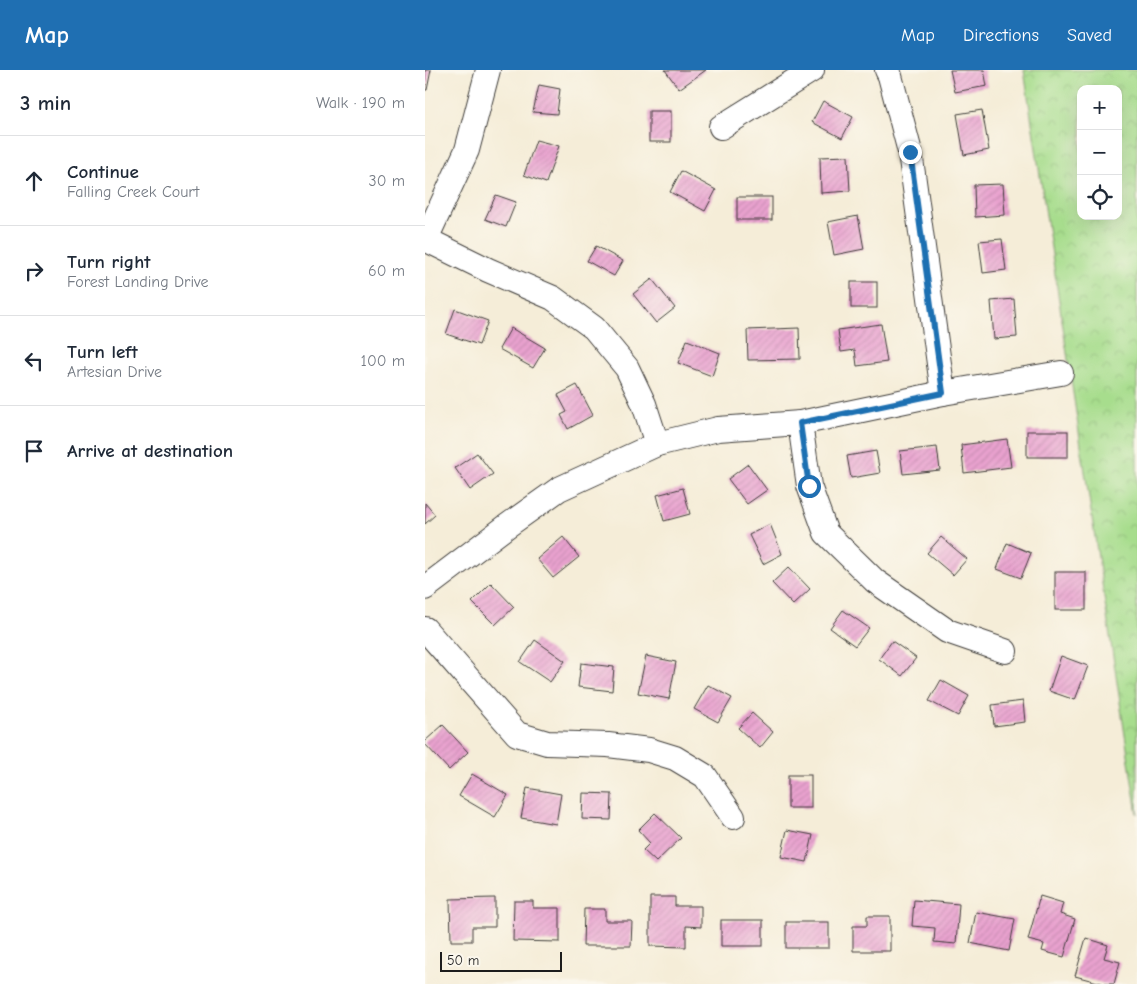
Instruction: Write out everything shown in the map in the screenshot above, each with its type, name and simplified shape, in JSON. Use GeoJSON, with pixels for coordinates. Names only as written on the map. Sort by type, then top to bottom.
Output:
{"type":"FeatureCollection","features":[{"type":"Feature","properties":{"kind":"street"},"geometry":{"type":"LineString","coordinates":[[488,70],[467,150],[425,239],[488,270],[553,298],[595,328],[627,368],[644,404],[657,444]]}},
{"type":"Feature","properties":{"kind":"street"},"geometry":{"type":"LineString","coordinates":[[721,127],[812,70]]}},
{"type":"Feature","properties":{"kind":"street"},"geometry":{"type":"LineString","coordinates":[[887,70],[910,152],[943,393]]}},
{"type":"Feature","properties":{"kind":"street"},"geometry":{"type":"LineString","coordinates":[[425,588],[559,489],[657,444],[718,429],[800,423],[943,393],[1061,373]]}},
{"type":"Feature","properties":{"kind":"street"},"geometry":{"type":"LineString","coordinates":[[800,423],[809,486],[826,533],[875,581],[947,631],[1005,651]]}},
{"type":"Feature","properties":{"kind":"street"},"geometry":{"type":"LineString","coordinates":[[425,629],[517,734],[547,743],[608,745],[649,750],[675,758],[705,776],[733,817]]}},
{"type":"Feature","properties":{"kind":"green space"},"geometry":{"type":"Polygon","coordinates":[[[1024,70],[1137,70],[1137,814],[1024,70]]]}},
{"type":"Feature","properties":{"kind":"building"},"geometry":{"type":"Polygon","coordinates":[[[425,70],[431,70],[427,90],[425,90],[425,70]]]}},
{"type":"Feature","properties":{"kind":"building"},"geometry":{"type":"Polygon","coordinates":[[[665,70],[706,70],[679,89],[665,70]]]}},
{"type":"Feature","properties":{"kind":"building"},"geometry":{"type":"Polygon","coordinates":[[[950,70],[984,70],[987,86],[955,92],[950,70]]]}},
{"type":"Feature","properties":{"kind":"building"},"geometry":{"type":"Polygon","coordinates":[[[539,85],[560,89],[557,114],[533,112],[539,85]]]}},
{"type":"Feature","properties":{"kind":"building"},"geometry":{"type":"Polygon","coordinates":[[[823,101],[853,117],[842,138],[812,122],[823,101]]]}},
{"type":"Feature","properties":{"kind":"building"},"geometry":{"type":"Polygon","coordinates":[[[982,110],[989,150],[964,155],[957,114],[982,110]]]}},
{"type":"Feature","properties":{"kind":"building"},"geometry":{"type":"Polygon","coordinates":[[[649,111],[671,111],[671,142],[649,142],[649,111]]]}},
{"type":"Feature","properties":{"kind":"building"},"geometry":{"type":"Polygon","coordinates":[[[536,140],[559,146],[546,183],[524,175],[536,140]]]}},
{"type":"Feature","properties":{"kind":"building"},"geometry":{"type":"Polygon","coordinates":[[[848,156],[850,191],[821,193],[820,157],[848,156]]]}},
{"type":"Feature","properties":{"kind":"building"},"geometry":{"type":"Polygon","coordinates":[[[681,171],[716,190],[705,211],[670,192],[681,171]]]}},
{"type":"Feature","properties":{"kind":"building"},"geometry":{"type":"Polygon","coordinates":[[[1003,184],[1005,215],[975,217],[974,185],[1003,184]]]}},
{"type":"Feature","properties":{"kind":"building"},"geometry":{"type":"Polygon","coordinates":[[[496,195],[516,202],[506,227],[485,219],[496,195]]]}},
{"type":"Feature","properties":{"kind":"building"},"geometry":{"type":"Polygon","coordinates":[[[737,197],[772,197],[772,220],[737,220],[737,197]]]}},
{"type":"Feature","properties":{"kind":"building"},"geometry":{"type":"Polygon","coordinates":[[[858,216],[864,249],[834,255],[828,222],[858,216]]]}},
{"type":"Feature","properties":{"kind":"building"},"geometry":{"type":"Polygon","coordinates":[[[1002,239],[1006,270],[983,273],[979,241],[1002,239]]]}},
{"type":"Feature","properties":{"kind":"building"},"geometry":{"type":"Polygon","coordinates":[[[596,246],[623,261],[614,276],[587,261],[596,246]]]}},
{"type":"Feature","properties":{"kind":"building"},"geometry":{"type":"Polygon","coordinates":[[[652,279],[675,308],[656,323],[633,294],[652,279]]]}},
{"type":"Feature","properties":{"kind":"building"},"geometry":{"type":"Polygon","coordinates":[[[851,282],[877,282],[877,308],[851,308],[851,282]]]}},
{"type":"Feature","properties":{"kind":"building"},"geometry":{"type":"Polygon","coordinates":[[[1014,299],[1017,337],[994,339],[991,301],[1014,299]]]}},
{"type":"Feature","properties":{"kind":"building"},"geometry":{"type":"Polygon","coordinates":[[[455,309],[488,321],[479,345],[446,334],[455,309]]]}},
{"type":"Feature","properties":{"kind":"building"},"geometry":{"type":"Polygon","coordinates":[[[881,324],[887,362],[857,366],[855,350],[841,352],[838,330],[881,324]]]}},
{"type":"Feature","properties":{"kind":"building"},"geometry":{"type":"Polygon","coordinates":[[[511,328],[545,348],[533,368],[499,349],[511,328]]]}},
{"type":"Feature","properties":{"kind":"building"},"geometry":{"type":"Polygon","coordinates":[[[799,328],[800,359],[748,360],[747,330],[799,328]]]}},
{"type":"Feature","properties":{"kind":"building"},"geometry":{"type":"Polygon","coordinates":[[[687,340],[720,353],[712,376],[678,363],[687,340]]]}},
{"type":"Feature","properties":{"kind":"building"},"geometry":{"type":"Polygon","coordinates":[[[577,385],[593,415],[568,429],[561,415],[567,412],[558,395],[577,385]]]}},
{"type":"Feature","properties":{"kind":"building"},"geometry":{"type":"Polygon","coordinates":[[[1027,431],[1068,431],[1068,457],[1027,457],[1027,431]]]}},
{"type":"Feature","properties":{"kind":"building"},"geometry":{"type":"Polygon","coordinates":[[[1007,439],[1011,467],[964,473],[961,445],[1007,439]]]}},
{"type":"Feature","properties":{"kind":"building"},"geometry":{"type":"Polygon","coordinates":[[[937,447],[940,470],[903,474],[900,451],[937,447]]]}},
{"type":"Feature","properties":{"kind":"building"},"geometry":{"type":"Polygon","coordinates":[[[876,451],[880,473],[851,478],[847,456],[876,451]]]}},
{"type":"Feature","properties":{"kind":"building"},"geometry":{"type":"Polygon","coordinates":[[[477,453],[493,474],[470,490],[455,468],[477,453]]]}},
{"type":"Feature","properties":{"kind":"building"},"geometry":{"type":"Polygon","coordinates":[[[748,464],[767,490],[747,504],[728,479],[748,464]]]}},
{"type":"Feature","properties":{"kind":"building"},"geometry":{"type":"Polygon","coordinates":[[[683,488],[690,514],[664,521],[657,495],[683,488]]]}},
{"type":"Feature","properties":{"kind":"building"},"geometry":{"type":"Polygon","coordinates":[[[425,503],[435,515],[425,524],[425,503]]]}},
{"type":"Feature","properties":{"kind":"building"},"geometry":{"type":"Polygon","coordinates":[[[770,524],[782,554],[763,564],[749,535],[770,524]]]}},
{"type":"Feature","properties":{"kind":"building"},"geometry":{"type":"Polygon","coordinates":[[[563,537],[579,557],[553,578],[537,559],[563,537]]]}},
{"type":"Feature","properties":{"kind":"building"},"geometry":{"type":"Polygon","coordinates":[[[941,537],[967,559],[953,575],[927,553],[941,537]]]}},
{"type":"Feature","properties":{"kind":"building"},"geometry":{"type":"Polygon","coordinates":[[[1007,543],[1031,553],[1021,578],[997,569],[1007,543]]]}},
{"type":"Feature","properties":{"kind":"building"},"geometry":{"type":"Polygon","coordinates":[[[789,567],[810,589],[793,605],[772,583],[789,567]]]}},
{"type":"Feature","properties":{"kind":"building"},"geometry":{"type":"Polygon","coordinates":[[[1055,572],[1086,572],[1086,610],[1055,610],[1055,572]]]}},
{"type":"Feature","properties":{"kind":"building"},"geometry":{"type":"Polygon","coordinates":[[[491,583],[514,607],[495,625],[472,602],[491,583]]]}},
{"type":"Feature","properties":{"kind":"building"},"geometry":{"type":"Polygon","coordinates":[[[843,610],[869,628],[855,646],[830,628],[843,610]]]}},
{"type":"Feature","properties":{"kind":"building"},"geometry":{"type":"Polygon","coordinates":[[[535,640],[565,661],[550,682],[520,662],[535,640]]]}},
{"type":"Feature","properties":{"kind":"building"},"geometry":{"type":"Polygon","coordinates":[[[892,641],[916,658],[902,676],[879,659],[892,641]]]}},
{"type":"Feature","properties":{"kind":"building"},"geometry":{"type":"Polygon","coordinates":[[[646,656],[676,662],[669,699],[638,693],[646,656]]]}},
{"type":"Feature","properties":{"kind":"building"},"geometry":{"type":"Polygon","coordinates":[[[1061,656],[1088,666],[1075,700],[1049,691],[1061,656]]]}},
{"type":"Feature","properties":{"kind":"building"},"geometry":{"type":"Polygon","coordinates":[[[581,663],[614,667],[612,691],[578,687],[581,663]]]}},
{"type":"Feature","properties":{"kind":"building"},"geometry":{"type":"Polygon","coordinates":[[[941,680],[969,696],[958,716],[929,701],[941,680]]]}},
{"type":"Feature","properties":{"kind":"building"},"geometry":{"type":"Polygon","coordinates":[[[708,685],[732,698],[718,722],[694,709],[708,685]]]}},
{"type":"Feature","properties":{"kind":"building"},"geometry":{"type":"Polygon","coordinates":[[[1023,701],[1025,722],[994,726],[992,705],[1023,701]]]}},
{"type":"Feature","properties":{"kind":"building"},"geometry":{"type":"Polygon","coordinates":[[[752,713],[773,732],[760,748],[738,728],[752,713]]]}},
{"type":"Feature","properties":{"kind":"building"},"geometry":{"type":"Polygon","coordinates":[[[443,725],[468,752],[449,770],[425,744],[425,741],[443,725]]]}},
{"type":"Feature","properties":{"kind":"building"},"geometry":{"type":"Polygon","coordinates":[[[472,774],[508,795],[495,817],[459,796],[472,774]]]}},
{"type":"Feature","properties":{"kind":"building"},"geometry":{"type":"Polygon","coordinates":[[[788,775],[811,775],[811,808],[788,808],[788,775]]]}},
{"type":"Feature","properties":{"kind":"building"},"geometry":{"type":"Polygon","coordinates":[[[527,788],[561,794],[556,824],[521,818],[527,788]]]}},
{"type":"Feature","properties":{"kind":"building"},"geometry":{"type":"Polygon","coordinates":[[[583,793],[612,794],[611,820],[582,819],[583,793]]]}},
{"type":"Feature","properties":{"kind":"building"},"geometry":{"type":"Polygon","coordinates":[[[655,813],[681,838],[656,862],[643,850],[650,843],[638,830],[655,813]]]}},
{"type":"Feature","properties":{"kind":"building"},"geometry":{"type":"Polygon","coordinates":[[[787,830],[813,835],[807,862],[781,857],[787,830]]]}},
{"type":"Feature","properties":{"kind":"building"},"geometry":{"type":"Polygon","coordinates":[[[1040,896],[1063,903],[1060,914],[1075,919],[1064,957],[1042,951],[1044,944],[1028,940],[1040,896]]]}},
{"type":"Feature","properties":{"kind":"building"},"geometry":{"type":"Polygon","coordinates":[[[650,897],[675,897],[675,906],[701,906],[701,927],[686,926],[686,947],[650,946],[650,897]]]}},
{"type":"Feature","properties":{"kind":"building"},"geometry":{"type":"Polygon","coordinates":[[[495,898],[495,927],[472,927],[472,941],[451,941],[450,899],[495,898]]]}},
{"type":"Feature","properties":{"kind":"building"},"geometry":{"type":"Polygon","coordinates":[[[914,900],[959,904],[956,944],[934,942],[935,928],[912,926],[914,900]]]}},
{"type":"Feature","properties":{"kind":"building"},"geometry":{"type":"Polygon","coordinates":[[[514,901],[533,901],[533,908],[560,908],[560,942],[513,941],[514,901]]]}},
{"type":"Feature","properties":{"kind":"building"},"geometry":{"type":"Polygon","coordinates":[[[584,909],[605,909],[605,921],[632,921],[631,946],[583,946],[584,909]]]}},
{"type":"Feature","properties":{"kind":"building"},"geometry":{"type":"Polygon","coordinates":[[[976,912],[1015,919],[1009,951],[970,943],[976,912]]]}},
{"type":"Feature","properties":{"kind":"building"},"geometry":{"type":"Polygon","coordinates":[[[867,916],[890,916],[890,951],[853,951],[853,926],[867,926],[867,916]]]}},
{"type":"Feature","properties":{"kind":"building"},"geometry":{"type":"Polygon","coordinates":[[[721,920],[763,920],[763,946],[721,946],[721,920]]]}},
{"type":"Feature","properties":{"kind":"building"},"geometry":{"type":"Polygon","coordinates":[[[786,922],[829,922],[829,948],[786,948],[786,922]]]}},
{"type":"Feature","properties":{"kind":"building"},"geometry":{"type":"Polygon","coordinates":[[[1086,938],[1108,945],[1104,958],[1120,962],[1114,984],[1105,984],[1075,976],[1086,938]]]}},
{"type":"Feature","properties":{"kind":"route"},"geometry":{"type":"LineString","coordinates":[[809,486],[800,423],[943,393],[910,152]]}}]}
